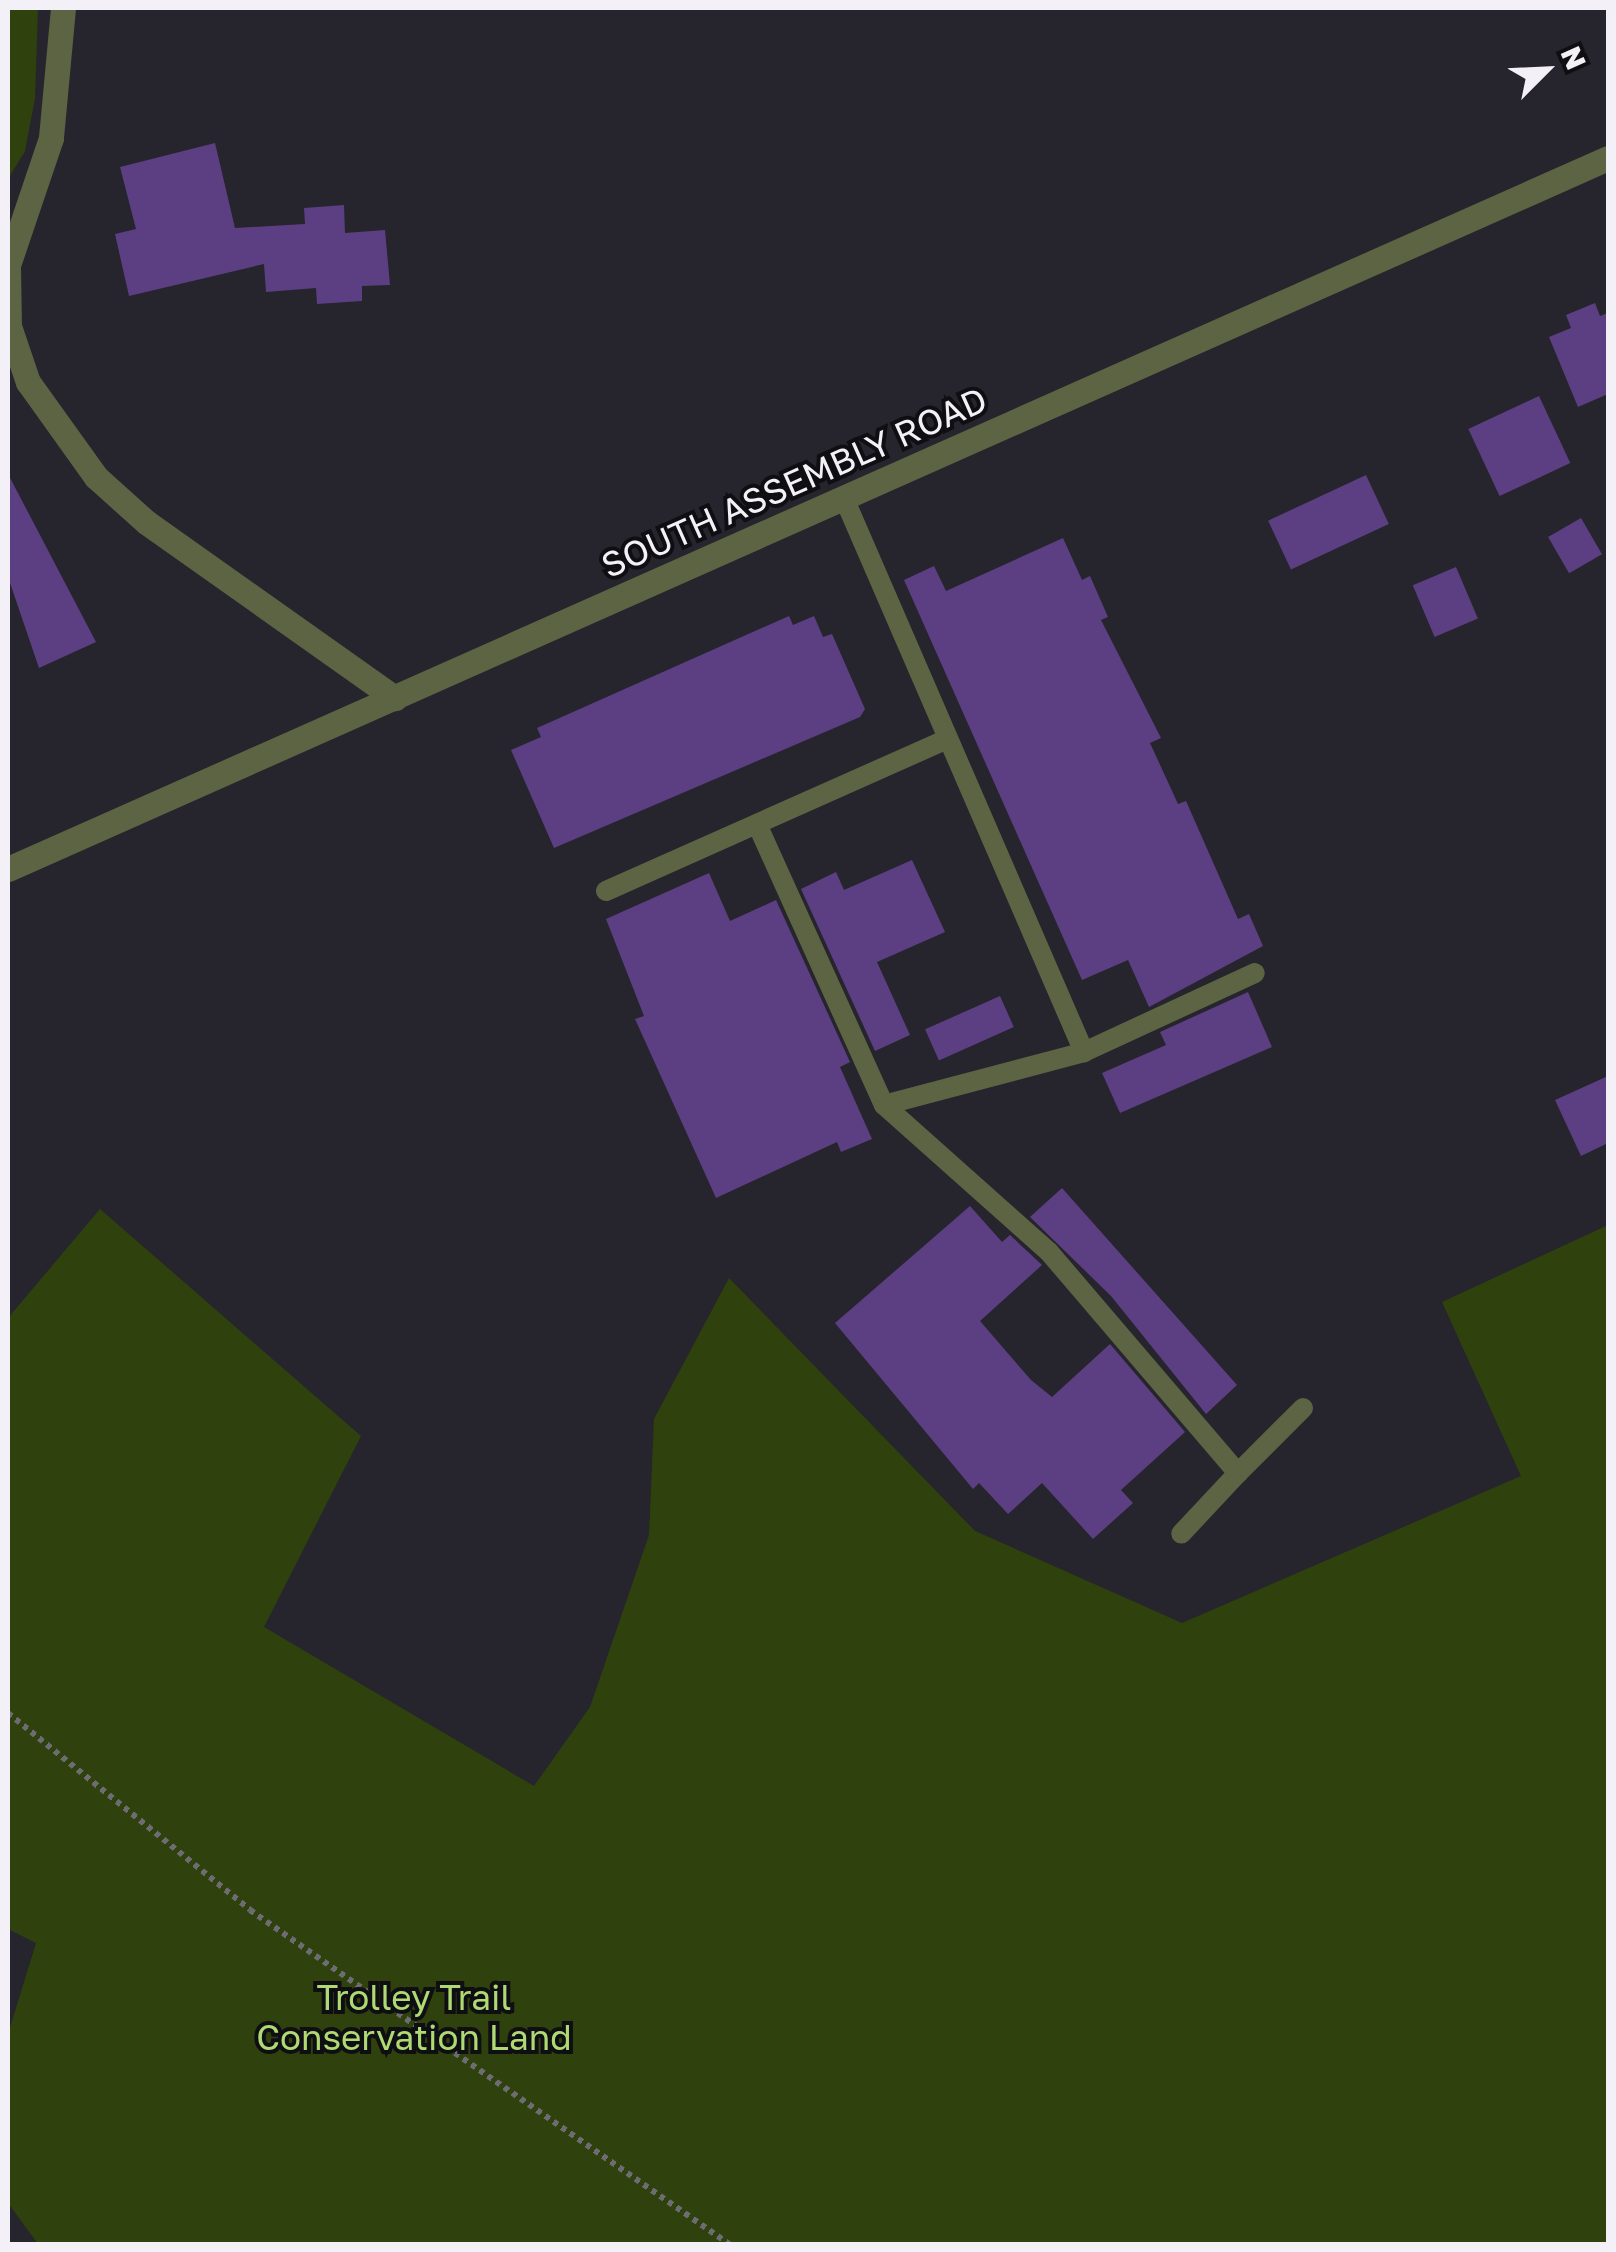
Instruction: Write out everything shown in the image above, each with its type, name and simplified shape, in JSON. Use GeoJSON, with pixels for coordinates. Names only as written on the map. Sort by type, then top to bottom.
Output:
{"type":"FeatureCollection","features":[{"type":"Feature","properties":{"kind":"street"},"geometry":{"type":"LineString","coordinates":[[63,8],[51,138],[8,265],[9,326],[28,382],[96,477],[395,698]]}},
{"type":"Feature","properties":{"kind":"street","name":"SOUTH ASSEMBLY ROAD"},"geometry":{"type":"LineString","coordinates":[[8,869],[1608,158]]}},
{"type":"Feature","properties":{"kind":"lane"},"geometry":{"type":"LineString","coordinates":[[844,498],[1084,1052]]}},
{"type":"Feature","properties":{"kind":"lane"},"geometry":{"type":"LineString","coordinates":[[606,891],[948,739]]}},
{"type":"Feature","properties":{"kind":"lane"},"geometry":{"type":"LineString","coordinates":[[757,824],[884,1105],[1049,1252],[1238,1473]]}},
{"type":"Feature","properties":{"kind":"lane"},"geometry":{"type":"LineString","coordinates":[[884,1105],[1084,1052],[1255,973]]}},
{"type":"Feature","properties":{"kind":"lane"},"geometry":{"type":"LineString","coordinates":[[1181,1534],[1303,1408]]}},
{"type":"Feature","properties":{"kind":"path"},"geometry":{"type":"LineString","coordinates":[[8,1713],[250,1910],[729,2244]]}},
{"type":"Feature","properties":{"kind":"green space"},"geometry":{"type":"Polygon","coordinates":[[[8,8],[38,8],[35,98],[25,151],[8,179],[8,8]]]}},
{"type":"Feature","properties":{"kind":"green space","name":"Trolley Trail Conservation Land"},"geometry":{"type":"Polygon","coordinates":[[[100,1209],[361,1436],[264,1627],[534,1786],[590,1707],[649,1535],[654,1419],[729,1278],[975,1531],[1182,1623],[1521,1476],[1442,1302],[1608,1225],[1608,2244],[38,2244],[8,2203],[8,2034],[36,1943],[8,1929],[8,1318],[100,1209]]]}},
{"type":"Feature","properties":{"kind":"building"},"geometry":{"type":"Polygon","coordinates":[[[215,143],[235,228],[305,224],[304,208],[344,205],[345,233],[385,230],[390,285],[362,286],[362,301],[317,304],[316,288],[266,292],[264,264],[129,296],[115,234],[136,229],[120,167],[215,143]]]}},
{"type":"Feature","properties":{"kind":"building"},"geometry":{"type":"Polygon","coordinates":[[[1595,303],[1600,316],[1608,313],[1608,394],[1578,407],[1549,337],[1571,328],[1566,315],[1595,303]]]}},
{"type":"Feature","properties":{"kind":"building"},"geometry":{"type":"Polygon","coordinates":[[[1539,396],[1570,463],[1500,496],[1468,429],[1539,396]]]}},
{"type":"Feature","properties":{"kind":"building"},"geometry":{"type":"Polygon","coordinates":[[[8,474],[96,642],[39,668],[8,577],[8,474]]]}},
{"type":"Feature","properties":{"kind":"building"},"geometry":{"type":"Polygon","coordinates":[[[1366,475],[1389,524],[1291,570],[1268,521],[1366,475]]]}},
{"type":"Feature","properties":{"kind":"building"},"geometry":{"type":"Polygon","coordinates":[[[1581,518],[1602,554],[1569,573],[1548,537],[1581,518]]]}},
{"type":"Feature","properties":{"kind":"building"},"geometry":{"type":"Polygon","coordinates":[[[1063,538],[1082,580],[1090,576],[1108,617],[1101,620],[1161,738],[1150,743],[1178,804],[1186,801],[1238,919],[1249,914],[1263,946],[1149,1007],[1128,960],[1082,980],[904,580],[934,566],[946,591],[1063,538]]]}},
{"type":"Feature","properties":{"kind":"building"},"geometry":{"type":"Polygon","coordinates":[[[1456,567],[1478,619],[1435,637],[1413,585],[1456,567]]]}},
{"type":"Feature","properties":{"kind":"building"},"geometry":{"type":"Polygon","coordinates":[[[789,616],[793,625],[814,616],[823,637],[832,634],[865,709],[860,717],[554,848],[511,750],[541,737],[537,728],[789,616]]]}},
{"type":"Feature","properties":{"kind":"building"},"geometry":{"type":"Polygon","coordinates":[[[912,860],[945,932],[877,962],[910,1035],[875,1051],[801,889],[836,872],[844,890],[912,860]]]}},
{"type":"Feature","properties":{"kind":"building"},"geometry":{"type":"Polygon","coordinates":[[[709,873],[730,921],[776,900],[850,1062],[840,1067],[872,1139],[841,1152],[837,1142],[716,1198],[635,1019],[644,1016],[606,919],[709,873]]]}},
{"type":"Feature","properties":{"kind":"building"},"geometry":{"type":"Polygon","coordinates":[[[1248,992],[1272,1047],[1120,1113],[1102,1073],[1166,1045],[1160,1032],[1248,992]]]}},
{"type":"Feature","properties":{"kind":"building"},"geometry":{"type":"Polygon","coordinates":[[[1000,996],[1014,1027],[939,1060],[925,1029],[1000,996]]]}},
{"type":"Feature","properties":{"kind":"building"},"geometry":{"type":"Polygon","coordinates":[[[1608,1076],[1608,1143],[1581,1156],[1555,1100],[1608,1076]]]}},
{"type":"Feature","properties":{"kind":"building"},"geometry":{"type":"Polygon","coordinates":[[[1062,1188],[1237,1385],[1206,1414],[1111,1296],[1030,1217],[1062,1188]]]}},
{"type":"Feature","properties":{"kind":"building"},"geometry":{"type":"Polygon","coordinates":[[[970,1206],[1002,1242],[1010,1235],[1042,1265],[980,1321],[1031,1380],[1052,1397],[1110,1344],[1185,1432],[1121,1490],[1133,1503],[1093,1539],[1042,1483],[1008,1514],[979,1483],[973,1489],[835,1323],[970,1206]]]}}]}
